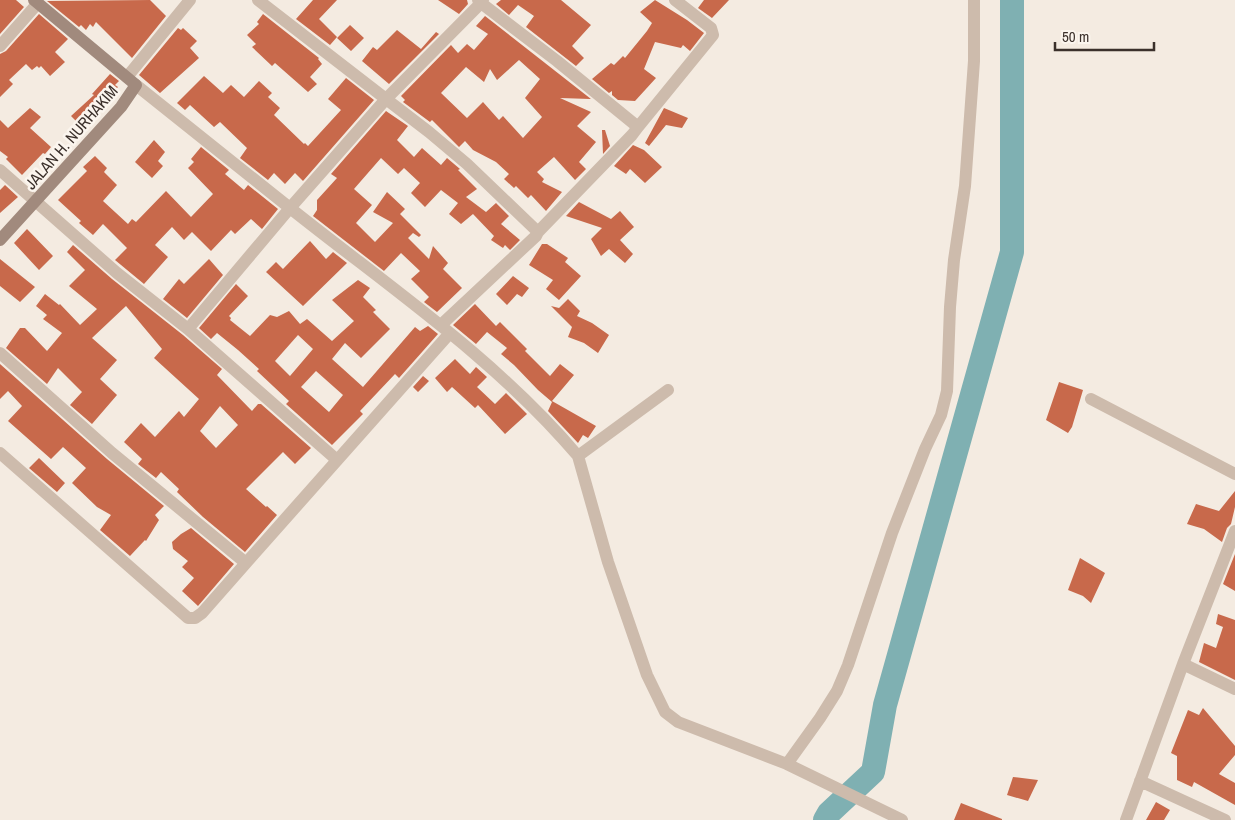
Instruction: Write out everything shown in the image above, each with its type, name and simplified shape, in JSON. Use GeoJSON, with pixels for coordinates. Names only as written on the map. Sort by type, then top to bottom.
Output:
{"type":"FeatureCollection","features":[{"type":"Feature","properties":{"kind":"main road","name":"JALAN H. NURHAKIM"},"geometry":{"type":"LineString","coordinates":[[0,240],[122,107],[131,81],[36,2]]}},
{"type":"Feature","properties":{"kind":"street"},"geometry":{"type":"LineString","coordinates":[[190,0],[131,81],[274,197],[445,329],[516,391],[569,444],[578,456],[611,572],[646,675],[664,712],[678,722],[787,764],[902,820]]}},
{"type":"Feature","properties":{"kind":"street"},"geometry":{"type":"LineString","coordinates":[[258,0],[429,132],[467,164],[538,232]]}},
{"type":"Feature","properties":{"kind":"street"},"geometry":{"type":"LineString","coordinates":[[0,453],[188,618],[195,618],[202,613],[337,460],[445,329],[632,135],[713,35],[711,28],[675,0]]}},
{"type":"Feature","properties":{"kind":"street"},"geometry":{"type":"LineString","coordinates":[[787,764],[820,718],[841,683],[892,533],[925,449],[941,415],[947,390],[954,260],[966,186],[974,61],[974,0]]}},
{"type":"Feature","properties":{"kind":"street"},"geometry":{"type":"LineString","coordinates":[[188,329],[290,208],[386,100],[480,1],[638,127]]}},
{"type":"Feature","properties":{"kind":"street"},"geometry":{"type":"LineString","coordinates":[[0,46],[36,2]]}},
{"type":"Feature","properties":{"kind":"street"},"geometry":{"type":"LineString","coordinates":[[0,170],[117,273],[188,329],[337,460]]}},
{"type":"Feature","properties":{"kind":"street"},"geometry":{"type":"LineString","coordinates":[[0,353],[112,453],[246,563]]}},
{"type":"Feature","properties":{"kind":"street"},"geometry":{"type":"LineString","coordinates":[[578,456],[668,390]]}},
{"type":"Feature","properties":{"kind":"street"},"geometry":{"type":"LineString","coordinates":[[1091,399],[1235,474]]}},
{"type":"Feature","properties":{"kind":"street"},"geometry":{"type":"LineString","coordinates":[[1126,820],[1183,664],[1232,548],[1235,531]]}},
{"type":"Feature","properties":{"kind":"street"},"geometry":{"type":"LineString","coordinates":[[1183,664],[1235,689]]}},
{"type":"Feature","properties":{"kind":"street"},"geometry":{"type":"LineString","coordinates":[[1140,781],[1225,820]]}},
{"type":"Feature","properties":{"kind":"building"},"geometry":{"type":"Polygon","coordinates":[[[0,0],[16,0],[24,7],[0,34],[0,0]]]}},
{"type":"Feature","properties":{"kind":"building"},"geometry":{"type":"Polygon","coordinates":[[[150,0],[166,16],[132,58],[96,22],[93,27],[90,24],[86,30],[81,25],[79,27],[47,1],[150,0]]]}},
{"type":"Feature","properties":{"kind":"building"},"geometry":{"type":"Polygon","coordinates":[[[313,0],[337,0],[319,19],[337,37],[330,45],[296,19],[313,0]]]}},
{"type":"Feature","properties":{"kind":"building"},"geometry":{"type":"Polygon","coordinates":[[[438,0],[467,0],[468,4],[459,14],[438,0]]]}},
{"type":"Feature","properties":{"kind":"building"},"geometry":{"type":"Polygon","coordinates":[[[501,0],[561,0],[591,25],[572,46],[584,58],[576,66],[526,27],[534,16],[518,5],[509,15],[496,4],[501,0]]]}},
{"type":"Feature","properties":{"kind":"building"},"geometry":{"type":"Polygon","coordinates":[[[655,0],[704,33],[690,51],[683,45],[681,48],[655,42],[644,69],[656,78],[635,101],[618,100],[612,95],[612,91],[609,93],[592,79],[611,63],[614,65],[623,56],[625,58],[647,31],[652,23],[640,12],[655,0]]]}},
{"type":"Feature","properties":{"kind":"building"},"geometry":{"type":"Polygon","coordinates":[[[704,0],[729,0],[712,18],[698,8],[704,0]]]}},
{"type":"Feature","properties":{"kind":"building"},"geometry":{"type":"Polygon","coordinates":[[[39,14],[68,39],[55,52],[65,62],[50,76],[41,66],[39,68],[37,66],[32,70],[26,64],[9,80],[13,84],[0,97],[0,54],[6,51],[39,14]]]}},
{"type":"Feature","properties":{"kind":"building"},"geometry":{"type":"Polygon","coordinates":[[[263,14],[319,58],[322,64],[310,77],[317,84],[308,92],[275,63],[272,66],[252,47],[256,44],[247,35],[259,24],[257,22],[263,14]]]}},
{"type":"Feature","properties":{"kind":"building"},"geometry":{"type":"Polygon","coordinates":[[[485,16],[591,99],[560,98],[591,112],[577,126],[596,142],[579,162],[586,169],[575,180],[554,157],[537,172],[544,179],[542,182],[562,192],[546,211],[531,195],[528,198],[516,186],[514,188],[504,179],[509,174],[496,162],[473,150],[465,141],[459,147],[432,120],[430,122],[403,102],[405,100],[401,96],[451,45],[458,53],[467,44],[474,50],[488,34],[476,26],[485,16]],[[519,60],[497,80],[490,69],[484,82],[466,67],[441,93],[467,118],[483,102],[499,120],[503,116],[523,138],[542,117],[525,98],[540,79],[519,60]]]}},
{"type":"Feature","properties":{"kind":"building"},"geometry":{"type":"Polygon","coordinates":[[[350,25],[364,38],[351,51],[337,38],[350,25]]]}},
{"type":"Feature","properties":{"kind":"building"},"geometry":{"type":"Polygon","coordinates":[[[178,28],[181,30],[183,28],[197,41],[190,48],[199,58],[160,93],[139,75],[178,28]]]}},
{"type":"Feature","properties":{"kind":"building"},"geometry":{"type":"Polygon","coordinates":[[[397,30],[421,49],[436,32],[439,34],[389,84],[362,61],[373,47],[377,50],[397,30]]]}},
{"type":"Feature","properties":{"kind":"building"},"geometry":{"type":"Polygon","coordinates":[[[110,74],[119,81],[115,85],[118,87],[108,98],[111,100],[83,128],[71,116],[94,95],[92,94],[110,74]]]}},
{"type":"Feature","properties":{"kind":"building"},"geometry":{"type":"Polygon","coordinates":[[[204,76],[223,93],[231,85],[244,97],[259,81],[272,93],[268,97],[280,108],[274,115],[308,146],[341,110],[328,99],[346,78],[374,100],[303,181],[295,173],[285,184],[274,173],[268,180],[240,158],[247,148],[220,122],[214,127],[190,105],[185,110],[177,103],[204,76]]]}},
{"type":"Feature","properties":{"kind":"building"},"geometry":{"type":"Polygon","coordinates":[[[30,108],[41,117],[30,128],[51,147],[22,175],[6,159],[8,157],[0,151],[0,120],[8,128],[30,108]]]}},
{"type":"Feature","properties":{"kind":"building"},"geometry":{"type":"Polygon","coordinates":[[[664,108],[688,118],[682,128],[666,125],[649,146],[645,143],[664,108]]]}},
{"type":"Feature","properties":{"kind":"building"},"geometry":{"type":"Polygon","coordinates":[[[386,111],[408,126],[397,140],[414,157],[422,148],[441,165],[447,158],[460,169],[458,170],[477,189],[466,197],[486,212],[496,203],[509,216],[501,224],[520,240],[510,250],[505,245],[503,248],[491,240],[494,236],[473,214],[461,224],[449,214],[458,203],[441,190],[425,207],[411,193],[420,183],[404,168],[398,174],[381,158],[354,189],[372,205],[356,223],[375,242],[393,223],[373,212],[387,192],[405,209],[400,214],[421,235],[419,237],[413,233],[408,238],[429,259],[433,246],[448,263],[443,269],[462,288],[437,312],[424,302],[429,297],[411,279],[420,271],[401,253],[384,271],[313,216],[317,210],[317,200],[337,178],[331,174],[386,111]]]}},
{"type":"Feature","properties":{"kind":"building"},"geometry":{"type":"Polygon","coordinates":[[[602,130],[605,130],[610,146],[603,154],[602,130]]]}},
{"type":"Feature","properties":{"kind":"building"},"geometry":{"type":"Polygon","coordinates":[[[154,140],[165,152],[158,161],[163,166],[152,178],[135,162],[154,140]]]}},
{"type":"Feature","properties":{"kind":"building"},"geometry":{"type":"Polygon","coordinates":[[[633,145],[644,150],[662,167],[645,183],[630,169],[626,174],[614,166],[633,145]]]}},
{"type":"Feature","properties":{"kind":"building"},"geometry":{"type":"Polygon","coordinates":[[[201,147],[229,170],[225,174],[244,190],[248,185],[278,209],[262,229],[251,219],[235,234],[231,230],[211,251],[192,232],[184,240],[172,227],[155,245],[168,257],[144,284],[115,260],[127,248],[103,224],[93,235],[58,200],[87,171],[83,167],[95,156],[107,168],[104,172],[117,185],[103,201],[128,224],[132,219],[136,222],[166,191],[191,217],[213,194],[188,168],[194,162],[191,159],[201,147]]]}},
{"type":"Feature","properties":{"kind":"building"},"geometry":{"type":"Polygon","coordinates":[[[5,185],[18,197],[0,213],[0,190],[5,185]]]}},
{"type":"Feature","properties":{"kind":"building"},"geometry":{"type":"Polygon","coordinates":[[[579,202],[611,219],[620,211],[634,227],[620,240],[633,254],[625,263],[609,249],[601,256],[591,239],[602,228],[566,216],[579,202]]]}},
{"type":"Feature","properties":{"kind":"building"},"geometry":{"type":"Polygon","coordinates":[[[27,229],[53,256],[39,270],[14,243],[27,229]]]}},
{"type":"Feature","properties":{"kind":"building"},"geometry":{"type":"Polygon","coordinates":[[[310,241],[326,259],[333,252],[347,263],[303,306],[266,272],[276,262],[283,269],[310,241]]]}},
{"type":"Feature","properties":{"kind":"building"},"geometry":{"type":"Polygon","coordinates":[[[542,244],[547,244],[568,258],[565,262],[581,276],[559,300],[546,289],[553,280],[529,265],[542,244]]]}},
{"type":"Feature","properties":{"kind":"building"},"geometry":{"type":"Polygon","coordinates":[[[73,245],[222,369],[217,375],[252,411],[258,404],[261,404],[311,448],[295,464],[283,452],[246,489],[277,515],[245,552],[203,517],[177,492],[179,489],[161,472],[156,478],[138,464],[142,459],[124,442],[141,423],[155,437],[179,411],[184,417],[199,399],[154,358],[162,349],[126,306],[92,338],[117,360],[100,379],[117,395],[92,424],[70,405],[82,392],[58,368],[47,384],[6,348],[20,328],[25,328],[47,351],[62,333],[43,319],[47,315],[36,306],[45,294],[60,304],[80,325],[97,309],[69,286],[85,270],[67,252],[73,245]],[[220,406],[200,431],[216,448],[238,425],[220,406]]]}},
{"type":"Feature","properties":{"kind":"building"},"geometry":{"type":"Polygon","coordinates":[[[0,259],[35,287],[20,302],[0,286],[0,259]]]}},
{"type":"Feature","properties":{"kind":"building"},"geometry":{"type":"Polygon","coordinates":[[[209,259],[223,275],[187,318],[163,299],[179,279],[184,284],[209,259]]]}},
{"type":"Feature","properties":{"kind":"building"},"geometry":{"type":"Polygon","coordinates":[[[513,276],[529,288],[522,297],[517,294],[507,305],[496,294],[513,276]]]}},
{"type":"Feature","properties":{"kind":"building"},"geometry":{"type":"Polygon","coordinates":[[[358,280],[370,288],[363,297],[376,310],[373,312],[390,329],[361,358],[345,343],[332,359],[363,387],[415,327],[420,331],[428,326],[438,334],[399,378],[395,374],[360,411],[363,414],[332,445],[286,404],[289,401],[238,350],[217,333],[211,339],[199,328],[236,284],[248,296],[229,316],[230,320],[250,336],[270,315],[277,317],[289,311],[300,324],[307,319],[332,341],[354,321],[332,300],[358,280]],[[298,335],[275,361],[290,376],[313,349],[298,335]],[[316,371],[301,387],[329,412],[343,395],[316,371]]]}},
{"type":"Feature","properties":{"kind":"building"},"geometry":{"type":"Polygon","coordinates":[[[568,299],[580,311],[577,316],[592,323],[609,335],[598,353],[584,343],[568,337],[572,327],[551,306],[559,308],[568,299]]]}},
{"type":"Feature","properties":{"kind":"building"},"geometry":{"type":"Polygon","coordinates":[[[475,304],[496,326],[500,322],[550,376],[560,364],[574,375],[552,401],[596,426],[588,438],[583,435],[578,443],[548,411],[552,402],[501,354],[507,348],[487,332],[476,344],[453,325],[475,304]]]}},
{"type":"Feature","properties":{"kind":"building"},"geometry":{"type":"Polygon","coordinates":[[[455,359],[470,374],[476,367],[487,377],[477,387],[495,404],[506,393],[527,414],[505,434],[478,405],[475,408],[452,387],[447,392],[435,378],[455,359]]]}},
{"type":"Feature","properties":{"kind":"building"},"geometry":{"type":"Polygon","coordinates":[[[0,364],[107,459],[164,506],[155,515],[159,520],[146,541],[130,556],[100,530],[111,515],[97,507],[72,483],[86,468],[63,447],[51,459],[8,421],[22,406],[8,391],[0,399],[0,364]]]}},
{"type":"Feature","properties":{"kind":"building"},"geometry":{"type":"Polygon","coordinates":[[[423,376],[429,381],[418,392],[413,387],[423,376]]]}},
{"type":"Feature","properties":{"kind":"building"},"geometry":{"type":"Polygon","coordinates":[[[1059,382],[1083,390],[1072,427],[1068,433],[1046,420],[1059,382]]]}},
{"type":"Feature","properties":{"kind":"building"},"geometry":{"type":"Polygon","coordinates":[[[39,458],[65,483],[57,492],[29,468],[39,458]]]}},
{"type":"Feature","properties":{"kind":"building"},"geometry":{"type":"Polygon","coordinates":[[[1235,491],[1235,507],[1231,524],[1227,528],[1222,542],[1204,529],[1187,524],[1196,504],[1219,511],[1235,491]]]}},
{"type":"Feature","properties":{"kind":"building"},"geometry":{"type":"Polygon","coordinates":[[[191,528],[234,564],[198,606],[182,591],[194,578],[182,567],[188,561],[173,549],[172,542],[191,528]]]}},
{"type":"Feature","properties":{"kind":"building"},"geometry":{"type":"Polygon","coordinates":[[[1235,554],[1235,591],[1223,584],[1235,554]]]}},
{"type":"Feature","properties":{"kind":"building"},"geometry":{"type":"Polygon","coordinates":[[[1080,558],[1105,573],[1091,603],[1083,596],[1068,590],[1080,558]]]}},
{"type":"Feature","properties":{"kind":"building"},"geometry":{"type":"Polygon","coordinates":[[[1218,614],[1235,620],[1235,680],[1199,662],[1204,643],[1216,648],[1223,627],[1216,624],[1218,614]]]}},
{"type":"Feature","properties":{"kind":"building"},"geometry":{"type":"Polygon","coordinates":[[[1203,708],[1235,746],[1235,755],[1219,774],[1235,783],[1235,805],[1194,782],[1192,787],[1177,780],[1177,756],[1171,753],[1188,710],[1199,715],[1203,708]]]}},
{"type":"Feature","properties":{"kind":"building"},"geometry":{"type":"Polygon","coordinates":[[[1013,777],[1038,780],[1028,801],[1007,795],[1013,777]]]}},
{"type":"Feature","properties":{"kind":"building"},"geometry":{"type":"Polygon","coordinates":[[[1156,802],[1170,810],[1164,820],[1146,820],[1156,802]]]}},
{"type":"Feature","properties":{"kind":"building"},"geometry":{"type":"Polygon","coordinates":[[[961,803],[1002,819],[1002,820],[954,820],[961,803]]]}},
{"type":"Feature","properties":{"kind":"waterway"},"geometry":{"type":"LineString","coordinates":[[825,820],[829,813],[873,772],[885,705],[1012,252],[1012,0]]}}]}
